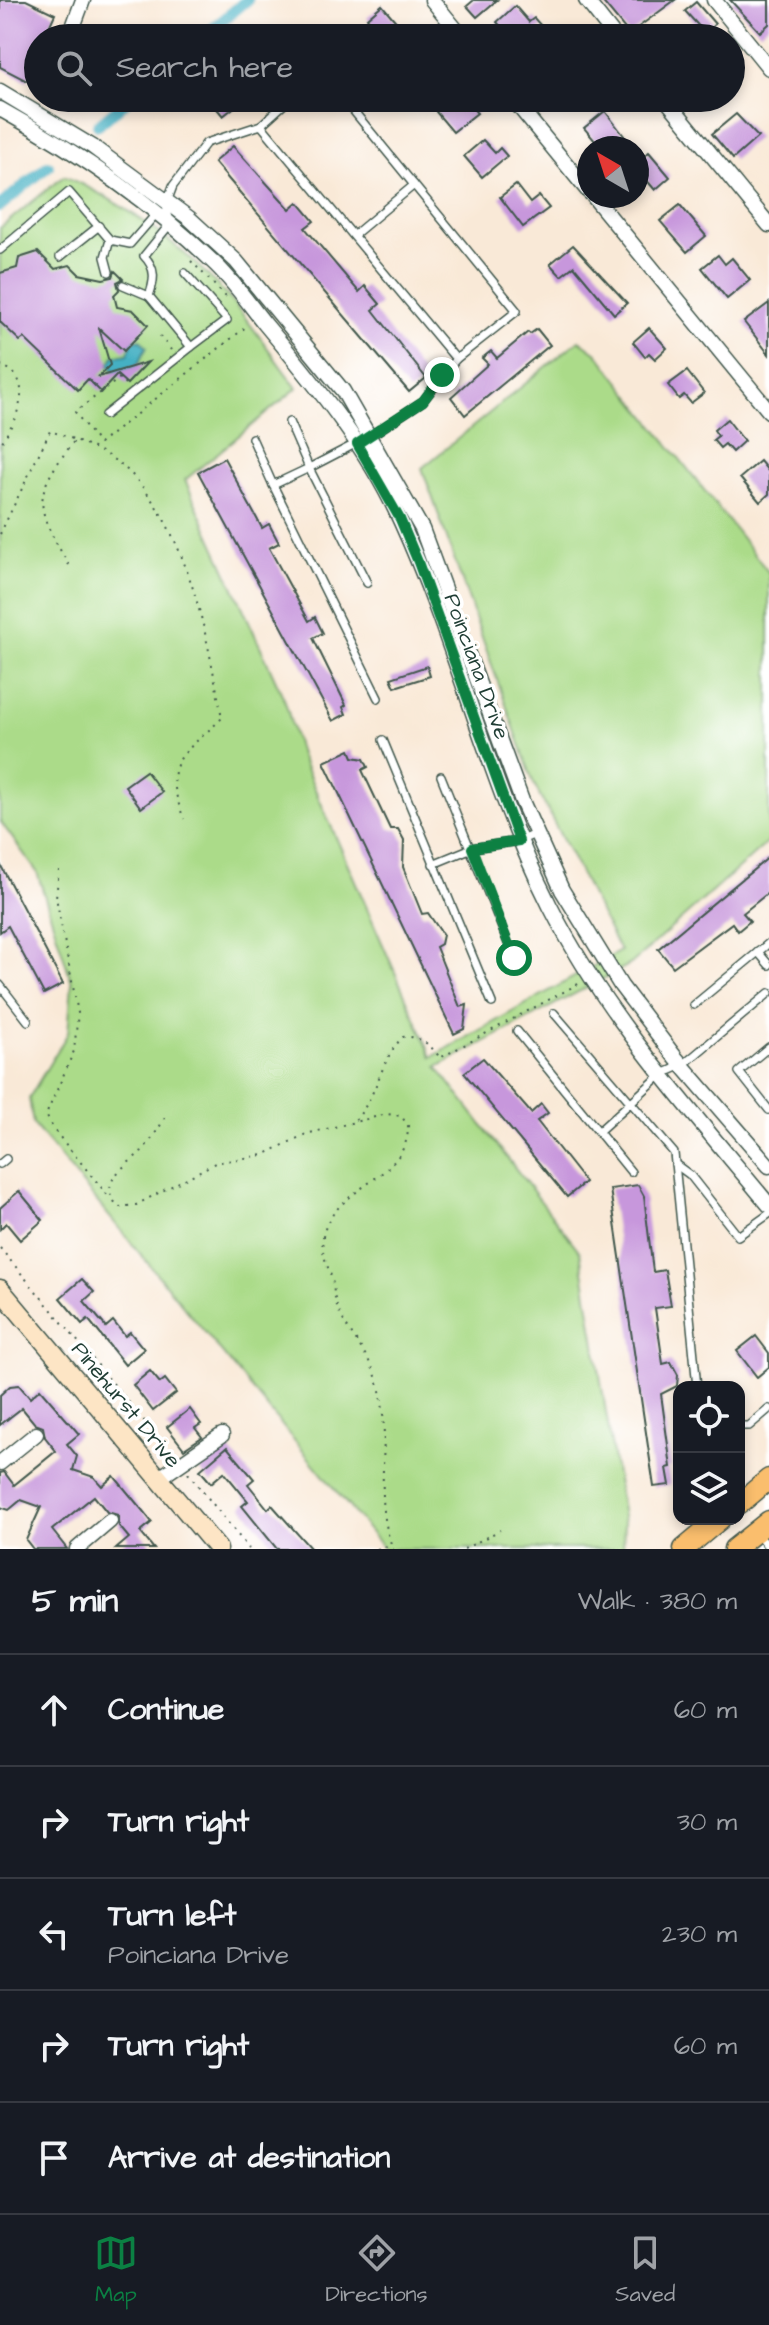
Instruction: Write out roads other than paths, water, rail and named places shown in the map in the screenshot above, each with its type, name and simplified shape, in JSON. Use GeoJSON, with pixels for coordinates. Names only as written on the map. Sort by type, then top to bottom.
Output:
{"type":"FeatureCollection","features":[{"type":"Feature","properties":{"kind":"main road"},"geometry":{"type":"LineString","coordinates":[[745,1499],[769,1479]]}},
{"type":"Feature","properties":{"kind":"main road"},"geometry":{"type":"LineString","coordinates":[[684,1549],[713,1525]]}},
{"type":"Feature","properties":{"kind":"main road"},"geometry":{"type":"LineString","coordinates":[[734,1549],[762,1526]]}},
{"type":"Feature","properties":{"kind":"street"},"geometry":{"type":"LineString","coordinates":[[74,24],[83,0]]}},
{"type":"Feature","properties":{"kind":"street"},"geometry":{"type":"LineString","coordinates":[[432,0],[452,24]]}},
{"type":"Feature","properties":{"kind":"street"},"geometry":{"type":"LineString","coordinates":[[586,0],[605,24]]}},
{"type":"Feature","properties":{"kind":"street"},"geometry":{"type":"LineString","coordinates":[[714,0],[733,24]]}},
{"type":"Feature","properties":{"kind":"street"},"geometry":{"type":"LineString","coordinates":[[745,38],[769,68]]}},
{"type":"Feature","properties":{"kind":"street","name":"Poinciana Drive"},"geometry":{"type":"LineString","coordinates":[[0,91],[24,104]]}},
{"type":"Feature","properties":{"kind":"street","name":"Poinciana Drive"},"geometry":{"type":"LineString","coordinates":[[0,109],[52,138],[104,176],[161,209],[189,218],[236,261],[343,391],[371,435],[422,529],[535,834],[562,890],[607,964],[683,1065],[769,1166]]}},
{"type":"Feature","properties":{"kind":"street","name":"Poinciana Drive"},"geometry":{"type":"LineString","coordinates":[[38,112],[111,162],[161,209],[170,224],[214,262],[303,369],[357,444],[400,519],[418,562],[519,841],[551,909],[600,994],[769,1205]]}},
{"type":"Feature","properties":{"kind":"street"},"geometry":{"type":"LineString","coordinates":[[524,112],[577,177]]}},
{"type":"Feature","properties":{"kind":"street"},"geometry":{"type":"LineString","coordinates":[[676,112],[769,225]]}},
{"type":"Feature","properties":{"kind":"street"},"geometry":{"type":"LineString","coordinates":[[602,208],[769,411]]}},
{"type":"Feature","properties":{"kind":"street","name":"Pinehurst Drive"},"geometry":{"type":"LineString","coordinates":[[0,1289],[218,1549]]}},
{"type":"Feature","properties":{"kind":"street"},"geometry":{"type":"LineString","coordinates":[[0,1463],[36,1434]]}},
{"type":"Feature","properties":{"kind":"street"},"geometry":{"type":"LineString","coordinates":[[158,1479],[222,1435]]}},
{"type":"Feature","properties":{"kind":"street"},"geometry":{"type":"LineString","coordinates":[[77,1549],[110,1521]]}},
{"type":"Feature","properties":{"kind":"lane"},"geometry":{"type":"LineString","coordinates":[[0,250],[69,192],[110,240],[130,244],[161,209],[173,186],[206,143],[261,125],[275,112]]}},
{"type":"Feature","properties":{"kind":"lane"},"geometry":{"type":"LineString","coordinates":[[273,485],[357,444],[423,401],[456,359],[517,311],[354,112]]}},
{"type":"Feature","properties":{"kind":"lane"},"geometry":{"type":"LineString","coordinates":[[261,125],[456,359]]}},
{"type":"Feature","properties":{"kind":"lane"},"geometry":{"type":"LineString","coordinates":[[354,235],[414,185]]}},
{"type":"Feature","properties":{"kind":"lane"},"geometry":{"type":"LineString","coordinates":[[149,296],[155,281],[152,263],[144,256],[170,224]]}},
{"type":"Feature","properties":{"kind":"lane"},"geometry":{"type":"LineString","coordinates":[[60,257],[99,226]]}},
{"type":"Feature","properties":{"kind":"lane"},"geometry":{"type":"LineString","coordinates":[[109,272],[105,257],[110,240]]}},
{"type":"Feature","properties":{"kind":"lane"},"geometry":{"type":"LineString","coordinates":[[105,415],[227,320],[185,273]]}},
{"type":"Feature","properties":{"kind":"lane"},"geometry":{"type":"LineString","coordinates":[[123,285],[149,296],[191,347]]}},
{"type":"Feature","properties":{"kind":"lane"},"geometry":{"type":"LineString","coordinates":[[289,422],[367,583]]}},
{"type":"Feature","properties":{"kind":"lane"},"geometry":{"type":"LineString","coordinates":[[252,438],[378,698]]}},
{"type":"Feature","properties":{"kind":"lane"},"geometry":{"type":"LineString","coordinates":[[383,740],[492,1003]]}},
{"type":"Feature","properties":{"kind":"lane"},"geometry":{"type":"LineString","coordinates":[[441,776],[514,958]]}},
{"type":"Feature","properties":{"kind":"lane"},"geometry":{"type":"LineString","coordinates":[[433,864],[472,848],[519,841],[535,834]]}},
{"type":"Feature","properties":{"kind":"lane"},"geometry":{"type":"LineString","coordinates":[[694,1005],[769,943]]}},
{"type":"Feature","properties":{"kind":"lane"},"geometry":{"type":"LineString","coordinates":[[758,952],[769,965]]}},
{"type":"Feature","properties":{"kind":"lane"},"geometry":{"type":"LineString","coordinates":[[0,985],[28,1021]]}},
{"type":"Feature","properties":{"kind":"lane"},"geometry":{"type":"LineString","coordinates":[[599,1131],[662,1074],[683,1065],[769,993]]}},
{"type":"Feature","properties":{"kind":"lane"},"geometry":{"type":"LineString","coordinates":[[554,1013],[674,1153],[696,1381]]}},
{"type":"Feature","properties":{"kind":"lane"},"geometry":{"type":"LineString","coordinates":[[517,1031],[631,1172]]}},
{"type":"Feature","properties":{"kind":"lane"},"geometry":{"type":"LineString","coordinates":[[769,1047],[739,1072],[769,1110]]}},
{"type":"Feature","properties":{"kind":"lane"},"geometry":{"type":"LineString","coordinates":[[675,1164],[690,1175],[738,1236],[769,1214]]}},
{"type":"Feature","properties":{"kind":"lane"},"geometry":{"type":"LineString","coordinates":[[745,1426],[769,1409]]}},
{"type":"Feature","properties":{"kind":"lane"},"geometry":{"type":"LineString","coordinates":[[762,1526],[769,1548]]}},
{"type":"Feature","properties":{"kind":"water"},"geometry":{"type":"Polygon","coordinates":[[[140,339],[147,347],[137,366],[115,372],[109,365],[114,356],[128,354],[132,341],[140,339]]]}},
{"type":"Feature","properties":{"kind":"waterway"},"geometry":{"type":"LineString","coordinates":[[219,24],[247,0]]}},
{"type":"Feature","properties":{"kind":"waterway"},"geometry":{"type":"LineString","coordinates":[[98,125],[113,112]]}},
{"type":"Feature","properties":{"kind":"waterway"},"geometry":{"type":"LineString","coordinates":[[0,206],[48,166]]}}]}
